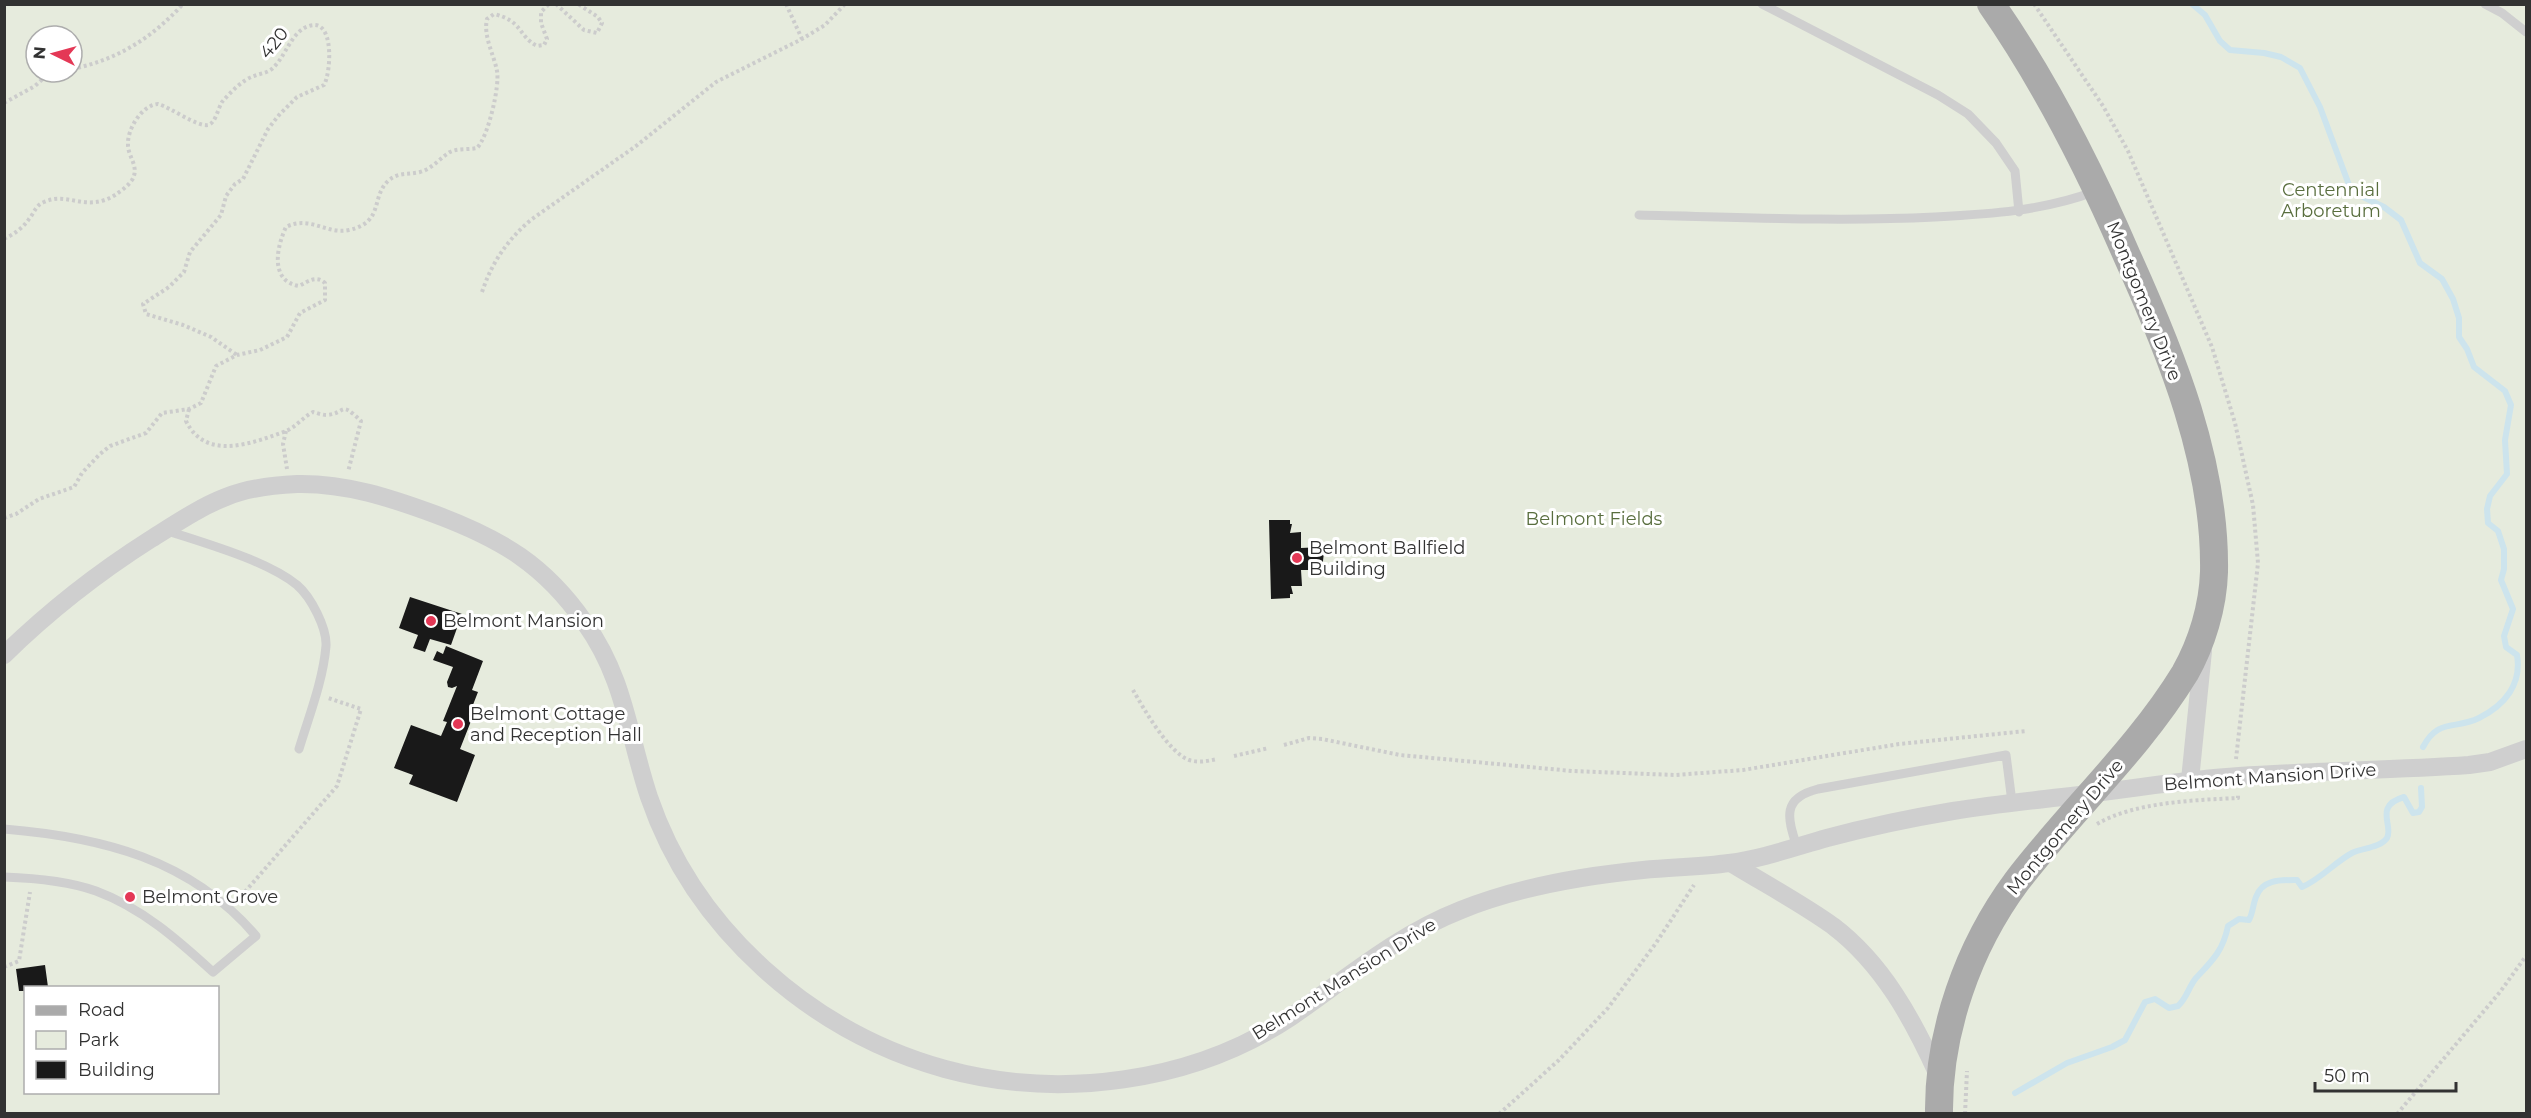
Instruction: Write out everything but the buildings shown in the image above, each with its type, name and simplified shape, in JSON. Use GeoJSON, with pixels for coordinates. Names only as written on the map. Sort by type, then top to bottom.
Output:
{"type":"FeatureCollection","features":[{"type":"Feature","properties":{"kind":"main road","name":"Montgomery Drive"},"geometry":{"type":"LineString","coordinates":[[1939,1113],[1940,1079],[1951,1020],[1961,987],[1986,931],[2015,884],[2092,794],[2167,700],[2186,670],[2206,623],[2214,574],[2214,550],[2206,488],[2197,447],[2159,332],[2098,191],[2031,64],[1991,4]]}},
{"type":"Feature","properties":{"kind":"street","name":"Belmont Mansion Drive"},"geometry":{"type":"LineString","coordinates":[[4,655],[67,600],[114,564],[165,530],[232,495],[287,484],[344,487],[401,502],[480,533],[525,558],[547,576],[568,600],[603,651],[623,698],[647,792],[665,838],[697,891],[719,920],[768,973],[822,1015],[880,1046],[946,1069],[1010,1082],[1044,1084],[1106,1082],[1167,1071],[1224,1051],[1284,1022],[1368,960],[1430,923],[1457,911],[1521,891],[1596,876],[1731,863],[1897,822],[2012,801],[2092,794],[2190,780],[2237,776],[2469,765],[2490,762],[2526,749]]}},
{"type":"Feature","properties":{"kind":"street","name":"Montgomery Drive"},"geometry":{"type":"LineString","coordinates":[[2190,780],[2206,623]]}},
{"type":"Feature","properties":{"kind":"street"},"geometry":{"type":"LineString","coordinates":[[1731,863],[1811,911],[1854,945],[1871,963],[1905,1008],[1940,1079]]}},
{"type":"Feature","properties":{"kind":"lane"},"geometry":{"type":"LineString","coordinates":[[1762,4],[1938,95],[1968,114],[1996,143],[2015,171],[2019,212]]}},
{"type":"Feature","properties":{"kind":"lane"},"geometry":{"type":"LineString","coordinates":[[2485,4],[2502,13],[2526,32]]}},
{"type":"Feature","properties":{"kind":"lane"},"geometry":{"type":"LineString","coordinates":[[1639,214],[1874,220],[2019,212],[2068,201],[2098,191]]}},
{"type":"Feature","properties":{"kind":"lane"},"geometry":{"type":"LineString","coordinates":[[165,530],[257,562],[298,586],[321,618],[326,644],[316,694],[299,749]]}},
{"type":"Feature","properties":{"kind":"lane"},"geometry":{"type":"LineString","coordinates":[[1797,847],[1790,818],[1791,807],[1795,798],[1818,789],[2006,755],[2012,801]]}},
{"type":"Feature","properties":{"kind":"lane"},"geometry":{"type":"LineString","coordinates":[[4,829],[95,842],[148,858],[182,874],[230,909],[256,936],[213,972],[170,933],[135,909],[95,890],[32,878],[4,877]]}},
{"type":"Feature","properties":{"kind":"path"},"geometry":{"type":"LineString","coordinates":[[84,65],[133,48],[168,20],[183,4]]}},
{"type":"Feature","properties":{"kind":"path"},"geometry":{"type":"LineString","coordinates":[[4,518],[16,514],[39,499],[74,487],[82,473],[100,454],[110,446],[146,433],[162,413],[189,409],[201,403],[216,366],[237,355],[260,350],[287,337],[300,313],[325,300],[325,283],[321,279],[312,279],[299,286],[293,285],[281,273],[277,250],[286,227],[303,222],[336,230],[348,230],[373,216],[377,210],[382,187],[396,175],[420,172],[457,149],[477,148],[487,132],[498,73],[486,29],[487,19],[494,14],[502,16],[520,27],[532,43],[537,46],[544,45],[547,39],[541,23],[541,12],[549,4]]}},
{"type":"Feature","properties":{"kind":"path"},"geometry":{"type":"LineString","coordinates":[[556,4],[584,30],[597,33],[602,23],[598,17],[578,4]]}},
{"type":"Feature","properties":{"kind":"path"},"geometry":{"type":"LineString","coordinates":[[786,4],[802,39]]}},
{"type":"Feature","properties":{"kind":"path"},"geometry":{"type":"LineString","coordinates":[[482,292],[498,256],[520,229],[532,219],[636,146],[716,82],[802,39],[825,25],[845,4]]}},
{"type":"Feature","properties":{"kind":"path","name":"420"},"geometry":{"type":"LineString","coordinates":[[4,239],[23,227],[38,206],[44,202],[64,199],[84,203],[101,201],[128,185],[135,169],[129,152],[128,139],[138,118],[147,107],[158,104],[197,123],[207,125],[211,123],[222,102],[238,86],[253,76],[272,70],[302,30],[313,24],[318,25],[326,31],[328,38],[328,74],[324,85],[297,97],[279,115],[268,129],[243,179],[235,184],[226,196],[221,215],[190,252],[184,272],[169,287],[143,304],[146,314],[183,325],[211,337],[237,355]]}},
{"type":"Feature","properties":{"kind":"path"},"geometry":{"type":"LineString","coordinates":[[4,103],[36,84]]}},
{"type":"Feature","properties":{"kind":"path"},"geometry":{"type":"LineString","coordinates":[[189,409],[186,421],[200,439],[214,445],[232,447],[286,431],[313,412],[329,415],[344,409],[361,421],[344,487]]}},
{"type":"Feature","properties":{"kind":"path"},"geometry":{"type":"LineString","coordinates":[[286,431],[283,444],[287,484]]}},
{"type":"Feature","properties":{"kind":"path"},"geometry":{"type":"LineString","coordinates":[[1132,690],[1157,727],[1179,753],[1196,762],[1217,759]]}},
{"type":"Feature","properties":{"kind":"path"},"geometry":{"type":"LineString","coordinates":[[230,909],[337,786],[361,709],[316,694]]}},
{"type":"Feature","properties":{"kind":"path"},"geometry":{"type":"LineString","coordinates":[[1284,745],[1309,738],[1322,738],[1364,749],[1400,755],[1572,771],[1675,775],[1743,770],[1899,744],[2026,731]]}},
{"type":"Feature","properties":{"kind":"path"},"geometry":{"type":"LineString","coordinates":[[1234,756],[1269,748]]}},
{"type":"Feature","properties":{"kind":"path"},"geometry":{"type":"LineString","coordinates":[[2094,826],[2115,816],[2137,810],[2182,802],[2238,798],[2238,792]]}},
{"type":"Feature","properties":{"kind":"path"},"geometry":{"type":"LineString","coordinates":[[1499,1113],[1559,1060],[1608,1008],[1691,891],[1704,865]]}},
{"type":"Feature","properties":{"kind":"path"},"geometry":{"type":"LineString","coordinates":[[4,967],[19,961],[32,878]]}},
{"type":"Feature","properties":{"kind":"path"},"geometry":{"type":"LineString","coordinates":[[2397,1113],[2500,992],[2526,956]]}},
{"type":"Feature","properties":{"kind":"path"},"geometry":{"type":"LineString","coordinates":[[1965,1113],[1968,1062]]}},
{"type":"Feature","properties":{"kind":"green space"},"geometry":{"type":"Polygon","coordinates":[[[5,5],[2526,5],[2526,1113],[5,1114],[5,5]]]}},
{"type":"Feature","properties":{"kind":"waterway"},"geometry":{"type":"LineString","coordinates":[[2192,4],[2205,15],[2220,41],[2230,50],[2281,57],[2300,68],[2320,107],[2349,185],[2359,195],[2384,207],[2401,220],[2420,263],[2442,279],[2453,299],[2459,318],[2459,337],[2474,367],[2505,391],[2511,405],[2505,440],[2507,474],[2490,496],[2487,509],[2488,523],[2498,531],[2504,549],[2504,569],[2501,580],[2513,609],[2504,636],[2506,647],[2517,655],[2517,675],[2510,692],[2497,707],[2470,722],[2441,728],[2429,738],[2423,747]]}},
{"type":"Feature","properties":{"kind":"waterway"},"geometry":{"type":"LineString","coordinates":[[2015,1093],[2067,1063],[2125,1040],[2145,1002],[2155,999],[2169,1008],[2178,1006],[2194,981],[2216,955],[2228,926],[2239,919],[2249,920],[2256,897],[2263,887],[2285,880],[2297,880],[2302,887],[2352,853],[2380,844],[2387,838],[2386,816],[2389,806],[2404,797],[2413,813],[2419,812],[2422,807],[2421,788]]}},
{"type":"Feature","properties":{"kind":"place","name":"Belmont Ballfield Building"},"geometry":{"type":"Point","coordinates":[1297,558]}},
{"type":"Feature","properties":{"kind":"place","name":"Belmont Mansion"},"geometry":{"type":"Point","coordinates":[431,621]}},
{"type":"Feature","properties":{"kind":"place","name":"Belmont Cottage and Reception Hall"},"geometry":{"type":"Point","coordinates":[458,724]}},
{"type":"Feature","properties":{"kind":"place","name":"Belmont Grove"},"geometry":{"type":"Point","coordinates":[130,897]}},
{"type":"Feature","properties":{"kind":"park label","name":"Centennial Arboretum"},"geometry":{"type":"Point","coordinates":[2331,200]}},
{"type":"Feature","properties":{"kind":"park label","name":"Belmont Fields"},"geometry":{"type":"Point","coordinates":[1594,519]}}]}
